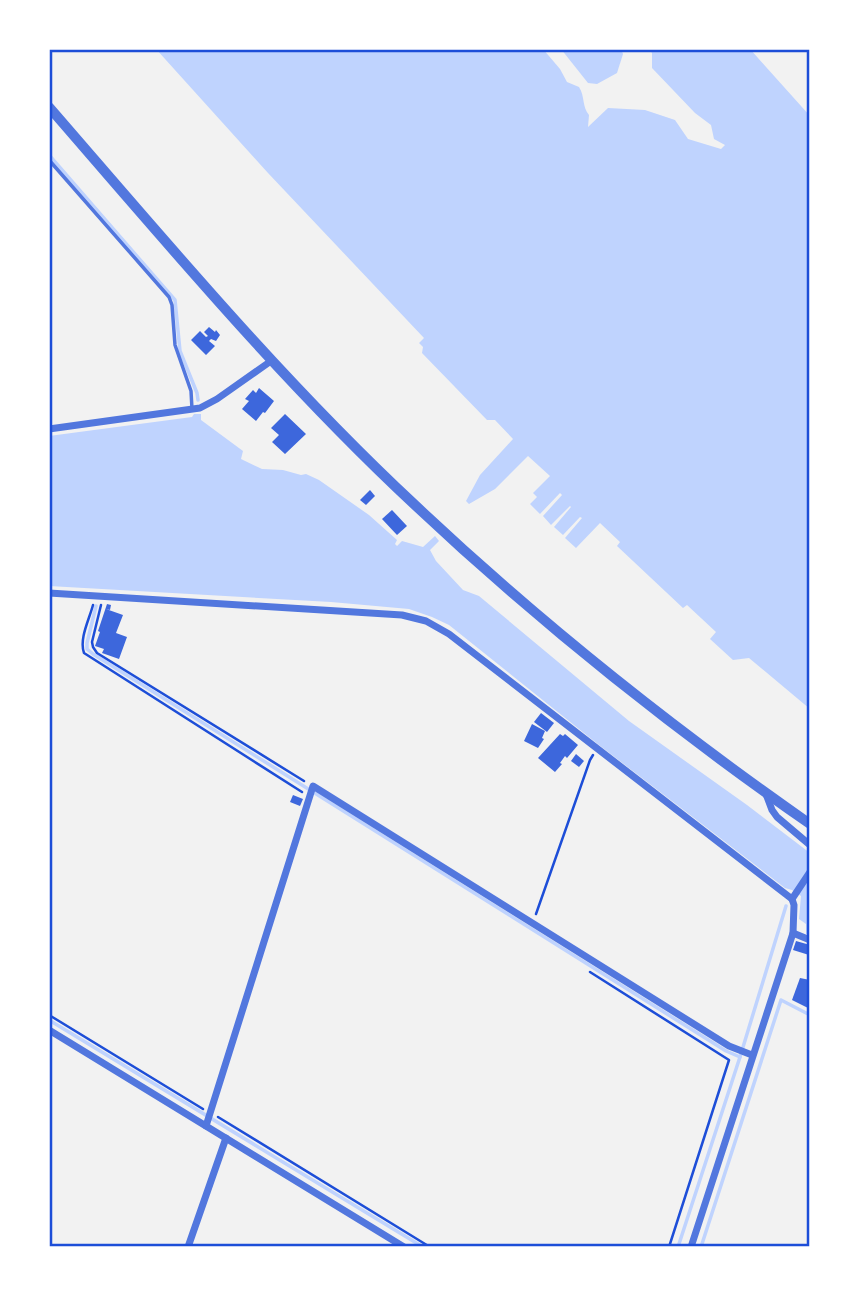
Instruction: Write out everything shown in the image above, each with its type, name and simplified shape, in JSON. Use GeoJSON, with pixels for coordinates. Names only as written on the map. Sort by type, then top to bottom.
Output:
{"type":"FeatureCollection","features":[{"type":"Feature","properties":{"kind":"street"},"geometry":{"type":"LineString","coordinates":[[49,107],[271,361],[404,495],[494,577],[576,646],[766,794],[810,824]]}},
{"type":"Feature","properties":{"kind":"street"},"geometry":{"type":"LineString","coordinates":[[49,429],[200,408],[271,361]]}},
{"type":"Feature","properties":{"kind":"street"},"geometry":{"type":"LineString","coordinates":[[49,593],[402,615],[426,621],[449,634],[793,897]]}},
{"type":"Feature","properties":{"kind":"street"},"geometry":{"type":"LineString","coordinates":[[209,1118],[311,791],[533,923],[734,1048],[749,1054]]}},
{"type":"Feature","properties":{"kind":"street"},"geometry":{"type":"LineString","coordinates":[[766,794],[777,817],[810,845]]}},
{"type":"Feature","properties":{"kind":"street"},"geometry":{"type":"LineString","coordinates":[[691,1247],[749,1054],[793,933],[793,897],[810,872]]}},
{"type":"Feature","properties":{"kind":"street"},"geometry":{"type":"LineString","coordinates":[[793,933],[810,940]]}},
{"type":"Feature","properties":{"kind":"street"},"geometry":{"type":"LineString","coordinates":[[49,1030],[209,1118],[226,1138],[404,1247]]}},
{"type":"Feature","properties":{"kind":"street"},"geometry":{"type":"LineString","coordinates":[[188,1247],[226,1138]]}},
{"type":"Feature","properties":{"kind":"lane"},"geometry":{"type":"LineString","coordinates":[[49,160],[169,297],[175,345],[191,391],[192,409]]}},
{"type":"Feature","properties":{"kind":"path"},"geometry":{"type":"LineString","coordinates":[[100,596],[92,642],[97,653],[311,791]]}},
{"type":"Feature","properties":{"kind":"path"},"geometry":{"type":"LineString","coordinates":[[100,596],[83,638],[84,653],[311,791]]}},
{"type":"Feature","properties":{"kind":"path"},"geometry":{"type":"LineString","coordinates":[[533,923],[590,760],[598,749]]}},
{"type":"Feature","properties":{"kind":"path"},"geometry":{"type":"LineString","coordinates":[[586,970],[729,1060],[668,1247]]}},
{"type":"Feature","properties":{"kind":"path"},"geometry":{"type":"LineString","coordinates":[[49,1015],[209,1118],[430,1247]]}},
{"type":"Feature","properties":{"kind":"water"},"geometry":{"type":"Polygon","coordinates":[[[156,49],[543,49],[567,82],[579,87],[589,115],[588,127],[608,108],[645,110],[675,120],[688,139],[721,149],[725,145],[714,139],[711,125],[695,113],[652,68],[652,53],[649,49],[750,49],[810,116],[810,709],[749,658],[733,660],[710,639],[716,632],[687,605],[683,608],[617,546],[620,542],[600,523],[576,548],[565,538],[582,518],[563,535],[554,527],[570,506],[551,525],[543,516],[562,495],[560,493],[540,514],[530,504],[537,497],[533,493],[550,476],[528,456],[495,489],[469,504],[466,501],[480,475],[513,439],[495,420],[487,420],[422,353],[423,347],[419,343],[424,338],[268,173],[156,49]]]}},
{"type":"Feature","properties":{"kind":"water"},"geometry":{"type":"Polygon","coordinates":[[[561,49],[621,49],[623,54],[617,73],[597,84],[588,83],[561,49]]]}},
{"type":"Feature","properties":{"kind":"water"},"geometry":{"type":"Polygon","coordinates":[[[194,414],[201,414],[201,420],[243,451],[241,459],[262,469],[306,474],[319,480],[369,515],[397,540],[397,546],[402,541],[423,547],[435,536],[439,541],[430,550],[436,561],[463,590],[479,596],[629,721],[810,853],[810,935],[806,934],[806,924],[799,919],[801,896],[785,888],[599,745],[449,625],[432,617],[409,609],[331,602],[49,586],[49,436],[192,417],[194,414]]]}},
{"type":"Feature","properties":{"kind":"building"},"geometry":{"type":"Polygon","coordinates":[[[209,327],[220,335],[216,341],[209,341],[215,346],[206,355],[191,340],[200,331],[208,336],[204,332],[209,327]]]}},
{"type":"Feature","properties":{"kind":"building"},"geometry":{"type":"Polygon","coordinates":[[[259,388],[274,401],[256,421],[242,409],[249,401],[245,399],[253,390],[256,393],[259,388]]]}},
{"type":"Feature","properties":{"kind":"building"},"geometry":{"type":"Polygon","coordinates":[[[285,414],[306,434],[285,454],[272,442],[279,435],[271,428],[285,414]]]}},
{"type":"Feature","properties":{"kind":"building"},"geometry":{"type":"Polygon","coordinates":[[[370,490],[375,496],[366,505],[360,500],[370,490]]]}},
{"type":"Feature","properties":{"kind":"building"},"geometry":{"type":"Polygon","coordinates":[[[392,510],[407,526],[397,535],[382,519],[392,510]]]}},
{"type":"Feature","properties":{"kind":"building"},"geometry":{"type":"Polygon","coordinates":[[[107,604],[111,605],[110,610],[106,609],[123,615],[116,633],[127,637],[119,659],[102,653],[104,649],[95,646],[107,604]]]}},
{"type":"Feature","properties":{"kind":"building"},"geometry":{"type":"Polygon","coordinates":[[[541,713],[554,723],[547,732],[534,722],[541,713]]]}},
{"type":"Feature","properties":{"kind":"building"},"geometry":{"type":"Polygon","coordinates":[[[532,724],[545,731],[542,738],[544,739],[538,748],[524,741],[532,724]]]}},
{"type":"Feature","properties":{"kind":"building"},"geometry":{"type":"Polygon","coordinates":[[[560,734],[565,734],[578,745],[567,758],[565,756],[555,772],[538,758],[560,734]]]}},
{"type":"Feature","properties":{"kind":"building"},"geometry":{"type":"Polygon","coordinates":[[[576,754],[584,761],[579,767],[571,761],[576,754]]]}},
{"type":"Feature","properties":{"kind":"building"},"geometry":{"type":"Polygon","coordinates":[[[293,795],[303,799],[300,806],[290,802],[293,795]]]}},
{"type":"Feature","properties":{"kind":"building"},"geometry":{"type":"Polygon","coordinates":[[[796,941],[810,945],[809,955],[793,950],[796,941]]]}},
{"type":"Feature","properties":{"kind":"building"},"geometry":{"type":"Polygon","coordinates":[[[800,978],[810,980],[810,1009],[792,1000],[800,978]]]}},
{"type":"Feature","properties":{"kind":"waterway"},"geometry":{"type":"LineString","coordinates":[[49,155],[175,300],[180,351],[198,400]]}},
{"type":"Feature","properties":{"kind":"waterway"},"geometry":{"type":"LineString","coordinates":[[96,606],[87,643],[87,649],[93,654],[726,1051],[740,1057]]}},
{"type":"Feature","properties":{"kind":"waterway"},"geometry":{"type":"LineString","coordinates":[[678,1247],[786,906]]}},
{"type":"Feature","properties":{"kind":"waterway"},"geometry":{"type":"LineString","coordinates":[[701,1247],[781,1000],[810,1015]]}},
{"type":"Feature","properties":{"kind":"waterway"},"geometry":{"type":"LineString","coordinates":[[49,1020],[423,1247]]}}]}
